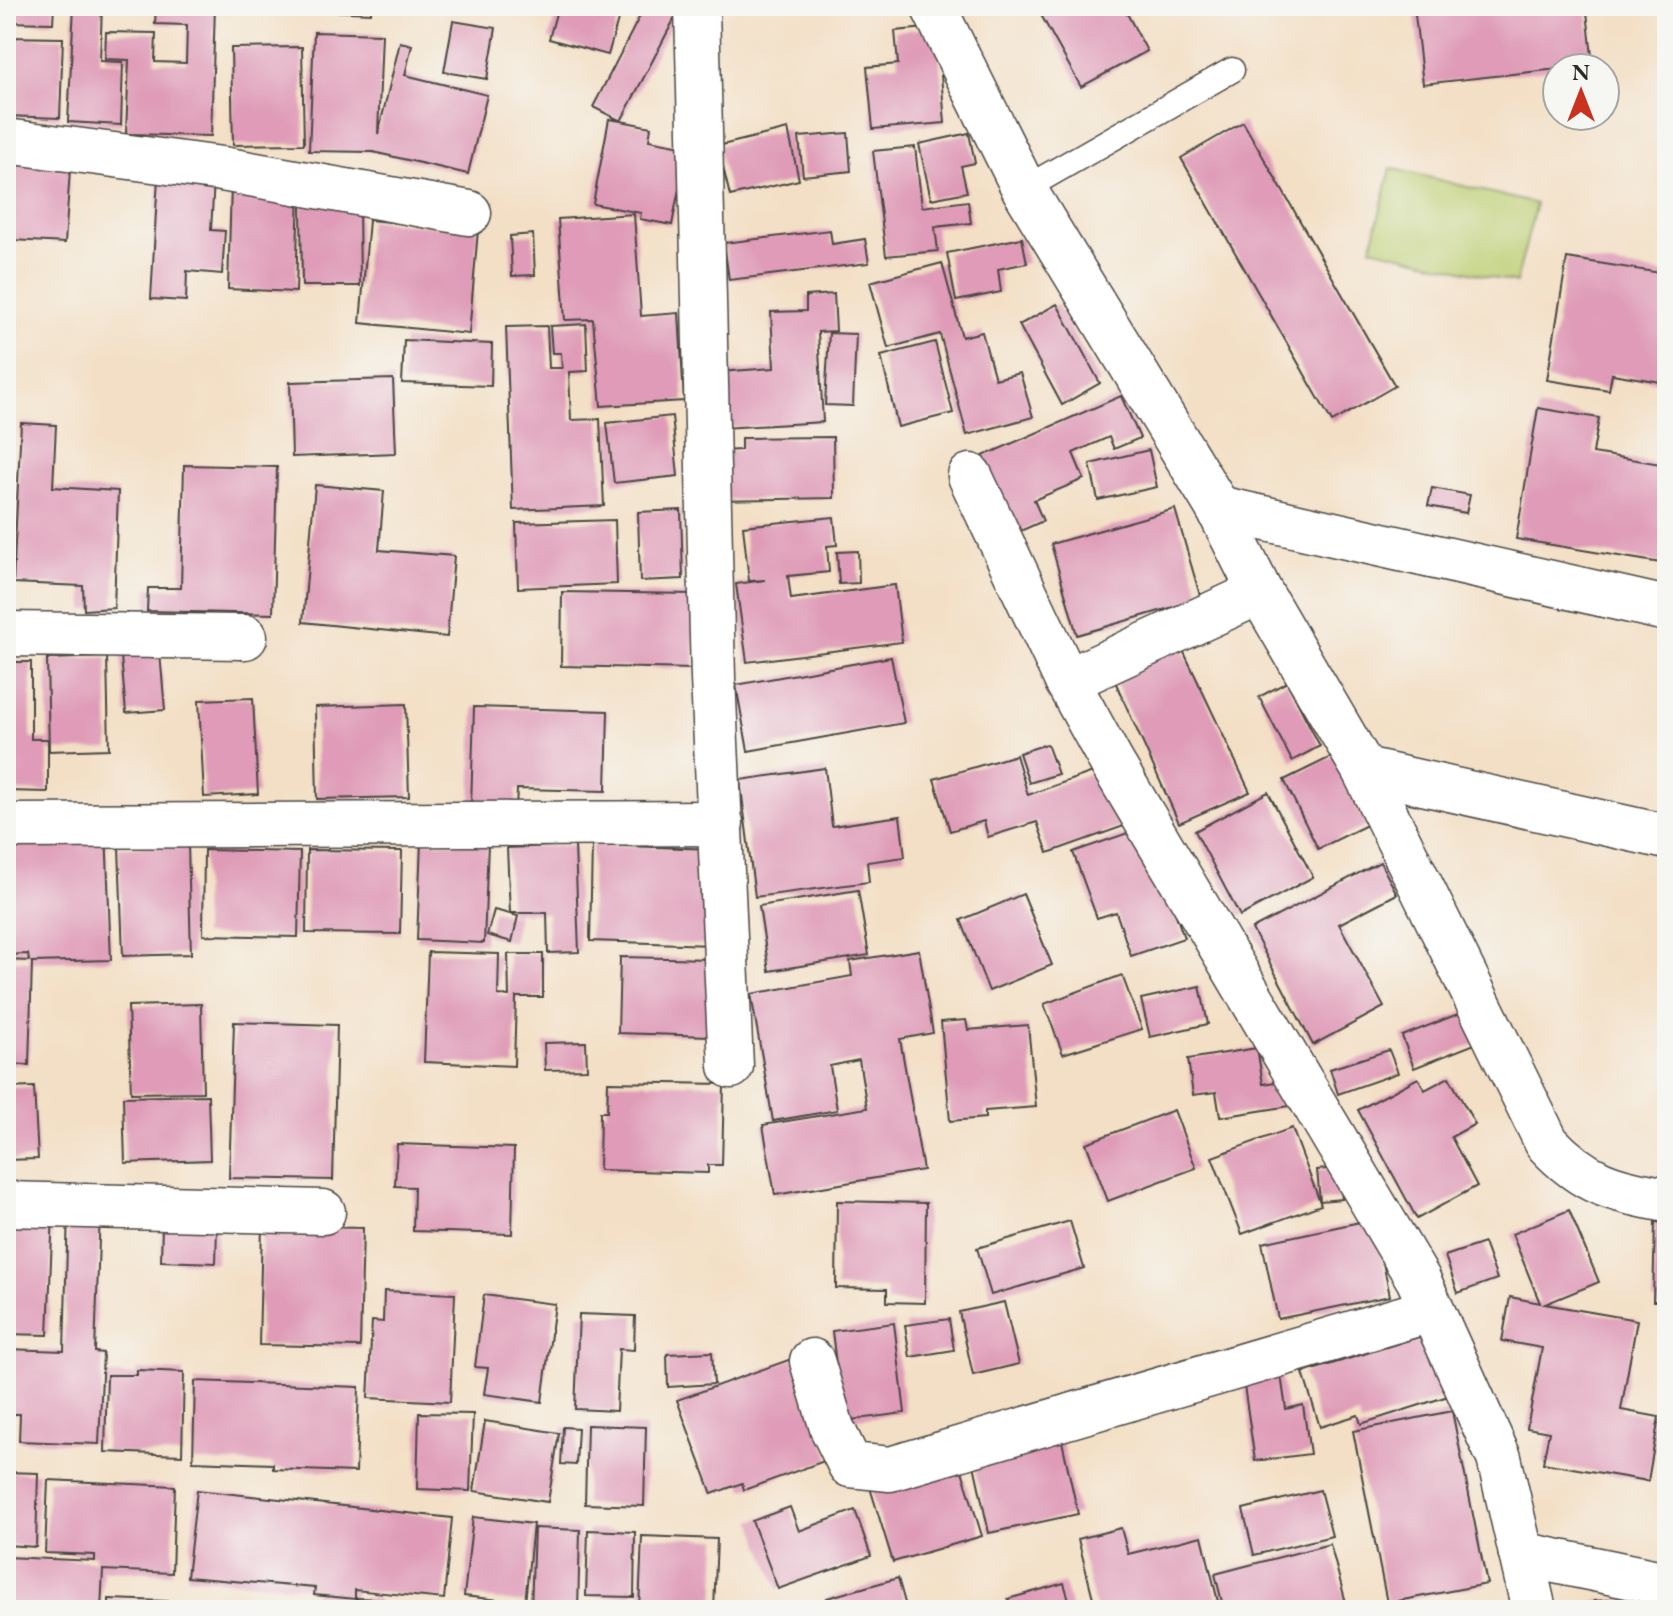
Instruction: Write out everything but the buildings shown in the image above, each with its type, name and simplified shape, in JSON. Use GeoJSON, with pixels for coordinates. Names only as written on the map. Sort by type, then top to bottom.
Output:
{"type":"FeatureCollection","features":[{"type":"Feature","properties":{"kind":"street"},"geometry":{"type":"LineString","coordinates":[[697,6],[713,678],[731,1066]]}},
{"type":"Feature","properties":{"kind":"street"},"geometry":{"type":"LineString","coordinates":[[933,6],[1024,189],[1218,508],[1260,592],[1364,770],[1547,1143],[1568,1166],[1595,1183],[1667,1200]]}},
{"type":"Feature","properties":{"kind":"street"},"geometry":{"type":"LineString","coordinates":[[6,141],[222,169],[469,213]]}},
{"type":"Feature","properties":{"kind":"street"},"geometry":{"type":"LineString","coordinates":[[970,476],[1067,681],[1112,763],[1418,1279],[1499,1458],[1531,1609]]}},
{"type":"Feature","properties":{"kind":"street"},"geometry":{"type":"LineString","coordinates":[[1218,508],[1667,609]]}},
{"type":"Feature","properties":{"kind":"street"},"geometry":{"type":"LineString","coordinates":[[1067,681],[1260,592]]}},
{"type":"Feature","properties":{"kind":"street"},"geometry":{"type":"LineString","coordinates":[[6,634],[245,637]]}},
{"type":"Feature","properties":{"kind":"street"},"geometry":{"type":"LineString","coordinates":[[1364,770],[1667,837]]}},
{"type":"Feature","properties":{"kind":"street"},"geometry":{"type":"LineString","coordinates":[[6,826],[721,823]]}},
{"type":"Feature","properties":{"kind":"street"},"geometry":{"type":"LineString","coordinates":[[6,1204],[323,1212]]}},
{"type":"Feature","properties":{"kind":"street"},"geometry":{"type":"LineString","coordinates":[[812,1361],[832,1428],[850,1465],[890,1469],[1431,1310]]}},
{"type":"Feature","properties":{"kind":"street"},"geometry":{"type":"LineString","coordinates":[[1521,1554],[1667,1584]]}},
{"type":"Feature","properties":{"kind":"lane"},"geometry":{"type":"LineString","coordinates":[[1024,189],[1232,70]]}},
{"type":"Feature","properties":{"kind":"green space"},"geometry":{"type":"Polygon","coordinates":[[[1391,168],[1536,204],[1516,283],[1371,248],[1391,168]]]}}]}
